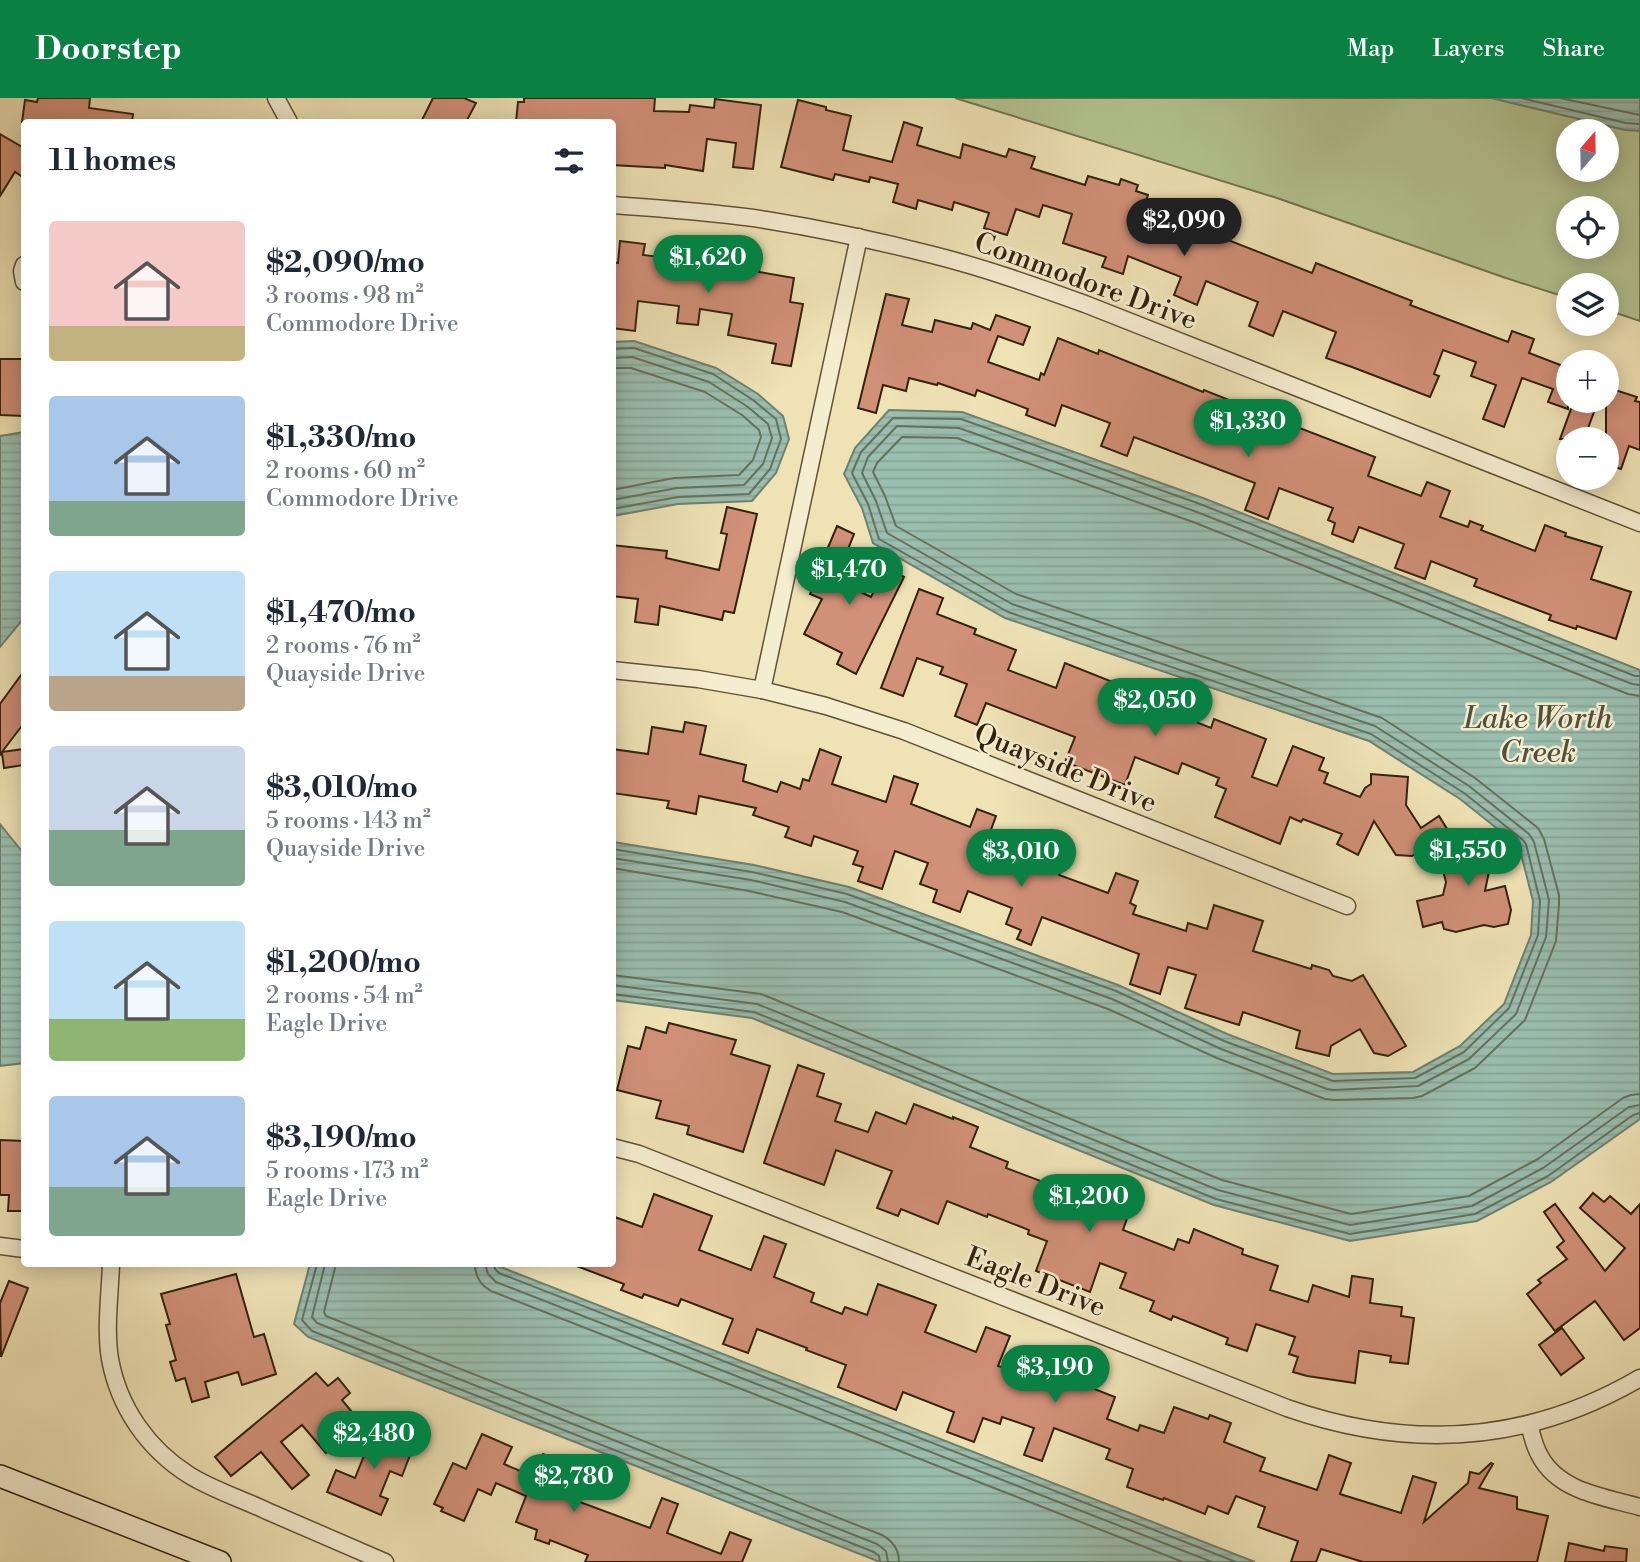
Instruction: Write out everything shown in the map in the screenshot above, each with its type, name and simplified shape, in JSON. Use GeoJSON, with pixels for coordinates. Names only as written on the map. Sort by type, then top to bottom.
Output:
{"type":"FeatureCollection","features":[{"type":"Feature","properties":{"kind":"street"},"geometry":{"type":"LineString","coordinates":[[276,98],[287,119]]}},
{"type":"Feature","properties":{"kind":"street","name":"Commodore Drive"},"geometry":{"type":"LineString","coordinates":[[616,205],[687,210],[765,220],[859,237],[961,262],[1085,304],[1640,523]]}},
{"type":"Feature","properties":{"kind":"street"},"geometry":{"type":"LineString","coordinates":[[762,690],[859,237]]}},
{"type":"Feature","properties":{"kind":"street","name":"Quayside Drive"},"geometry":{"type":"LineString","coordinates":[[616,670],[698,679],[762,690],[826,706],[904,731],[1346,906]]}},
{"type":"Feature","properties":{"kind":"street","name":"Eagle Drive"},"geometry":{"type":"LineString","coordinates":[[616,1148],[639,1154],[1316,1418],[1360,1429],[1431,1436],[1491,1432],[1573,1411],[1640,1378]]}},
{"type":"Feature","properties":{"kind":"street"},"geometry":{"type":"LineString","coordinates":[[0,1246],[21,1249]]}},
{"type":"Feature","properties":{"kind":"street"},"geometry":{"type":"LineString","coordinates":[[111,1267],[108,1333],[110,1359],[127,1409],[149,1441],[168,1460],[201,1482],[385,1562]]}},
{"type":"Feature","properties":{"kind":"street"},"geometry":{"type":"LineString","coordinates":[[1530,1424],[1535,1447],[1558,1478],[1583,1491],[1640,1507]]}},
{"type":"Feature","properties":{"kind":"street"},"geometry":{"type":"LineString","coordinates":[[0,1476],[220,1562]]}},
{"type":"Feature","properties":{"kind":"green space"},"geometry":{"type":"Polygon","coordinates":[[[955,98],[1640,98],[1640,321],[1619,314],[1619,273],[1556,273],[1556,294],[1277,198],[955,98]]]}},
{"type":"Feature","properties":{"kind":"water"},"geometry":{"type":"Polygon","coordinates":[[[1491,98],[1640,98],[1640,131],[1619,129],[1619,119],[1579,119],[1491,98]]]}},
{"type":"Feature","properties":{"kind":"water"},"geometry":{"type":"Polygon","coordinates":[[[634,341],[716,368],[758,394],[783,416],[789,439],[776,473],[752,501],[678,504],[616,515],[616,342],[634,341]]]}},
{"type":"Feature","properties":{"kind":"water","name":"Lake Worth Creek"},"geometry":{"type":"Polygon","coordinates":[[[889,410],[962,412],[1203,498],[1640,670],[1640,1119],[1551,1182],[1477,1221],[1350,1241],[1214,1205],[752,1018],[616,1000],[616,842],[754,865],[849,887],[1118,985],[1227,1034],[1333,1074],[1413,1072],[1460,1046],[1504,1004],[1531,935],[1533,901],[1519,846],[1460,799],[1369,741],[1005,618],[873,543],[862,508],[844,474],[855,448],[889,410]]]}},
{"type":"Feature","properties":{"kind":"water"},"geometry":{"type":"Polygon","coordinates":[[[21,432],[21,622],[0,647],[0,436],[21,432]]]}},
{"type":"Feature","properties":{"kind":"water"},"geometry":{"type":"Polygon","coordinates":[[[0,824],[21,850],[21,1063],[0,1066],[0,824]]]}},
{"type":"Feature","properties":{"kind":"water"},"geometry":{"type":"Polygon","coordinates":[[[309,1267],[501,1267],[1255,1562],[880,1562],[308,1337],[294,1324],[309,1267]]]}},
{"type":"Feature","properties":{"kind":"building"},"geometry":{"type":"Polygon","coordinates":[[[38,98],[90,98],[89,108],[133,114],[132,119],[22,119],[25,100],[37,102],[38,98]]]}},
{"type":"Feature","properties":{"kind":"building"},"geometry":{"type":"Polygon","coordinates":[[[433,98],[464,98],[476,103],[468,119],[422,119],[433,98]]]}},
{"type":"Feature","properties":{"kind":"building"},"geometry":{"type":"Polygon","coordinates":[[[524,98],[655,98],[654,111],[689,112],[690,105],[714,108],[715,99],[761,105],[753,169],[733,167],[736,143],[707,139],[703,171],[665,165],[665,168],[616,165],[616,119],[516,119],[518,102],[524,102],[524,98]]]}},
{"type":"Feature","properties":{"kind":"building"},"geometry":{"type":"Polygon","coordinates":[[[798,100],[851,116],[843,150],[892,162],[904,122],[922,128],[917,145],[960,158],[963,144],[1006,157],[1009,149],[1035,157],[1031,168],[1085,185],[1088,176],[1119,185],[1121,179],[1138,185],[1136,191],[1148,195],[1144,207],[1312,273],[1316,263],[1412,301],[1410,305],[1508,342],[1512,331],[1534,339],[1529,353],[1556,363],[1556,405],[1548,402],[1553,389],[1522,378],[1504,427],[1483,419],[1496,385],[1471,376],[1476,362],[1443,350],[1434,374],[1439,376],[1430,397],[1326,358],[1336,332],[1283,311],[1273,336],[1249,326],[1258,302],[1206,281],[1197,305],[1174,295],[1181,277],[1128,256],[1123,274],[1102,267],[1106,257],[1063,243],[1072,214],[1043,205],[1039,217],[1016,209],[1007,235],[984,228],[989,213],[954,202],[952,210],[918,200],[916,209],[893,202],[898,184],[870,177],[869,182],[835,174],[833,180],[781,167],[798,100]]]}},
{"type":"Feature","properties":{"kind":"building"},"geometry":{"type":"Polygon","coordinates":[[[0,134],[21,146],[21,176],[15,172],[0,196],[0,134]]]}},
{"type":"Feature","properties":{"kind":"building"},"geometry":{"type":"Polygon","coordinates":[[[620,241],[645,244],[643,255],[701,262],[703,249],[727,252],[727,258],[760,265],[759,272],[794,278],[790,302],[803,304],[791,366],[772,363],[776,344],[728,335],[732,314],[700,309],[698,325],[677,323],[679,306],[638,301],[635,331],[616,329],[620,241]]]}},
{"type":"Feature","properties":{"kind":"building"},"geometry":{"type":"Polygon","coordinates":[[[886,294],[909,299],[902,325],[932,332],[935,320],[971,329],[973,323],[990,330],[996,315],[1030,327],[1023,345],[998,336],[988,362],[1039,380],[1041,373],[1044,375],[1058,338],[1098,354],[1099,350],[1229,400],[1222,417],[1273,436],[1279,420],[1375,457],[1368,476],[1421,496],[1427,482],[1450,491],[1440,517],[1468,527],[1470,521],[1483,526],[1481,530],[1535,551],[1545,525],[1566,533],[1565,536],[1602,547],[1591,579],[1631,592],[1616,639],[1549,620],[1551,615],[1474,586],[1477,579],[1431,561],[1425,579],[1395,568],[1404,544],[1359,527],[1353,542],[1332,534],[1335,523],[1328,520],[1333,508],[1279,488],[1268,519],[1245,510],[1255,483],[1134,437],[1127,456],[1101,446],[1110,423],[1062,405],[1055,426],[1026,415],[1028,409],[977,390],[975,396],[938,383],[937,385],[909,378],[906,391],[883,385],[876,413],[858,408],[886,294]]]}},
{"type":"Feature","properties":{"kind":"building"},"geometry":{"type":"Polygon","coordinates":[[[0,359],[21,359],[21,416],[0,415],[0,359]]]}},
{"type":"Feature","properties":{"kind":"building"},"geometry":{"type":"Polygon","coordinates":[[[1619,391],[1637,397],[1635,401],[1640,402],[1640,450],[1629,446],[1621,469],[1619,427],[1606,427],[1606,413],[1619,413],[1619,391]]]}},
{"type":"Feature","properties":{"kind":"building"},"geometry":{"type":"Polygon","coordinates":[[[1570,413],[1594,413],[1588,427],[1564,427],[1570,413]]]}},
{"type":"Feature","properties":{"kind":"building"},"geometry":{"type":"Polygon","coordinates":[[[727,507],[757,514],[734,613],[724,611],[722,620],[660,606],[658,625],[635,622],[638,599],[616,596],[616,545],[667,551],[666,558],[719,570],[727,534],[721,533],[727,507]]]}},
{"type":"Feature","properties":{"kind":"building"},"geometry":{"type":"Polygon","coordinates":[[[837,526],[854,534],[837,581],[871,597],[886,567],[904,577],[856,674],[837,664],[842,653],[804,634],[822,599],[810,594],[827,559],[824,557],[837,526]]]}},
{"type":"Feature","properties":{"kind":"building"},"geometry":{"type":"Polygon","coordinates":[[[919,589],[943,598],[937,614],[976,629],[974,634],[1016,650],[1008,670],[1056,688],[1065,663],[1135,691],[1140,679],[1172,692],[1165,710],[1211,728],[1214,719],[1266,739],[1252,777],[1277,786],[1293,746],[1324,758],[1319,770],[1328,773],[1324,783],[1360,797],[1371,784],[1371,774],[1408,777],[1406,805],[1421,828],[1439,816],[1449,832],[1412,856],[1396,855],[1374,821],[1358,855],[1337,844],[1342,834],[1303,819],[1301,822],[1290,817],[1280,844],[1215,817],[1226,789],[1216,785],[1219,778],[1182,763],[1178,774],[1135,757],[1125,785],[1065,762],[1075,737],[986,703],[977,725],[955,716],[967,684],[940,674],[943,667],[917,658],[903,696],[881,688],[919,589]]]}},
{"type":"Feature","properties":{"kind":"building"},"geometry":{"type":"Polygon","coordinates":[[[21,675],[21,727],[2,752],[21,749],[21,765],[4,768],[2,753],[0,755],[0,704],[21,675]]]}},
{"type":"Feature","properties":{"kind":"building"},"geometry":{"type":"Polygon","coordinates":[[[685,722],[706,726],[700,754],[746,765],[743,781],[777,792],[781,782],[800,789],[803,779],[809,781],[820,749],[841,757],[832,784],[886,802],[894,776],[918,784],[911,804],[970,827],[977,809],[996,816],[985,846],[1034,866],[1046,836],[1070,846],[1059,875],[1108,893],[1116,873],[1138,881],[1130,903],[1136,906],[1133,914],[1186,931],[1188,923],[1207,929],[1214,905],[1263,921],[1253,951],[1311,969],[1312,965],[1329,970],[1333,976],[1352,981],[1363,975],[1406,1046],[1388,1056],[1374,1053],[1360,1029],[1331,1046],[1329,1056],[1296,1048],[1300,1031],[1243,1012],[1239,1025],[1185,1008],[1196,975],[1168,967],[1160,994],[1130,984],[1139,954],[1042,917],[1031,945],[1017,939],[1021,930],[1006,924],[1012,908],[968,891],[960,912],[933,902],[937,890],[920,884],[928,863],[895,851],[882,889],[858,881],[863,867],[853,864],[858,851],[814,836],[811,846],[785,837],[789,827],[753,815],[756,808],[699,796],[696,814],[667,808],[669,801],[616,794],[616,750],[648,754],[652,727],[683,732],[685,722]]]}},
{"type":"Feature","properties":{"kind":"building"},"geometry":{"type":"Polygon","coordinates":[[[1485,831],[1494,833],[1497,847],[1494,847],[1485,891],[1505,886],[1511,910],[1508,924],[1494,927],[1484,925],[1456,932],[1444,929],[1442,922],[1423,927],[1417,901],[1443,895],[1446,882],[1442,867],[1448,840],[1485,831]]]}},
{"type":"Feature","properties":{"kind":"building"},"geometry":{"type":"Polygon","coordinates":[[[669,1023],[736,1040],[731,1054],[770,1066],[743,1152],[687,1134],[689,1126],[656,1118],[661,1101],[617,1090],[628,1046],[640,1049],[646,1027],[666,1033],[669,1023]]]}},
{"type":"Feature","properties":{"kind":"building"},"geometry":{"type":"Polygon","coordinates":[[[798,1065],[824,1074],[817,1096],[841,1104],[835,1121],[868,1132],[876,1112],[906,1124],[914,1104],[953,1117],[978,1127],[970,1147],[1008,1162],[1006,1168],[1067,1191],[1071,1179],[1104,1191],[1107,1185],[1135,1196],[1123,1230],[1174,1250],[1178,1239],[1189,1243],[1194,1229],[1243,1249],[1242,1254],[1278,1266],[1270,1290],[1308,1302],[1313,1285],[1349,1297],[1352,1276],[1373,1279],[1370,1303],[1402,1307],[1401,1316],[1414,1318],[1408,1364],[1390,1362],[1391,1356],[1359,1351],[1355,1383],[1293,1372],[1298,1357],[1289,1354],[1295,1337],[1256,1324],[1247,1351],[1226,1344],[1228,1338],[1173,1316],[1171,1320],[1150,1311],[1154,1301],[1120,1288],[1126,1273],[1100,1263],[1090,1292],[1036,1271],[1047,1241],[1028,1234],[1029,1230],[947,1201],[938,1224],[901,1209],[898,1216],[877,1208],[892,1171],[836,1150],[824,1185],[764,1163],[798,1065]]]}},
{"type":"Feature","properties":{"kind":"building"},"geometry":{"type":"Polygon","coordinates":[[[0,1140],[21,1141],[21,1211],[8,1211],[9,1195],[0,1195],[0,1140]]]}},
{"type":"Feature","properties":{"kind":"building"},"geometry":{"type":"Polygon","coordinates":[[[1593,1193],[1604,1202],[1610,1196],[1631,1214],[1640,1204],[1640,1328],[1624,1340],[1595,1301],[1555,1331],[1527,1294],[1541,1283],[1538,1280],[1567,1259],[1557,1247],[1564,1241],[1544,1212],[1555,1204],[1605,1271],[1625,1248],[1580,1208],[1593,1193]]]}},
{"type":"Feature","properties":{"kind":"building"},"geometry":{"type":"Polygon","coordinates":[[[654,1194],[712,1216],[699,1250],[751,1270],[764,1236],[786,1244],[774,1277],[814,1293],[811,1302],[842,1314],[845,1307],[867,1315],[878,1284],[936,1305],[925,1332],[976,1352],[986,1327],[1010,1336],[998,1366],[1050,1385],[1061,1356],[1085,1365],[1079,1383],[1115,1397],[1107,1419],[1138,1431],[1140,1425],[1164,1433],[1174,1407],[1208,1419],[1210,1415],[1231,1423],[1224,1442],[1265,1458],[1260,1471],[1317,1490],[1329,1455],[1351,1463],[1340,1494],[1401,1513],[1413,1476],[1436,1483],[1424,1522],[1468,1483],[1470,1472],[1479,1474],[1491,1463],[1493,1464],[1479,1488],[1517,1497],[1517,1509],[1548,1516],[1537,1562],[1363,1562],[1321,1549],[1316,1562],[1291,1562],[1298,1541],[1258,1527],[1265,1507],[1236,1496],[1228,1514],[1208,1506],[1205,1514],[1127,1487],[1133,1469],[1106,1459],[1110,1449],[1054,1428],[1042,1461],[1024,1455],[1034,1428],[1002,1417],[1000,1424],[983,1418],[974,1442],[947,1432],[954,1412],[903,1392],[896,1410],[838,1387],[846,1365],[757,1329],[748,1353],[723,1344],[733,1319],[681,1299],[678,1306],[644,1294],[642,1298],[621,1290],[624,1284],[579,1267],[616,1267],[616,1217],[642,1227],[654,1194]]]}},
{"type":"Feature","properties":{"kind":"building"},"geometry":{"type":"Polygon","coordinates":[[[236,1274],[254,1337],[264,1334],[276,1374],[242,1385],[238,1372],[205,1382],[209,1397],[192,1402],[185,1378],[176,1381],[170,1362],[176,1360],[166,1325],[170,1324],[161,1294],[236,1274]]]}},
{"type":"Feature","properties":{"kind":"building"},"geometry":{"type":"Polygon","coordinates":[[[9,1281],[28,1288],[1,1357],[0,1303],[9,1281]]]}},
{"type":"Feature","properties":{"kind":"building"},"geometry":{"type":"Polygon","coordinates":[[[1562,1328],[1584,1358],[1561,1375],[1539,1345],[1562,1328]]]}},
{"type":"Feature","properties":{"kind":"building"},"geometry":{"type":"Polygon","coordinates":[[[316,1373],[328,1386],[338,1378],[350,1393],[342,1400],[361,1423],[326,1453],[302,1425],[281,1442],[309,1475],[292,1489],[261,1452],[231,1476],[215,1457],[316,1373]]]}},
{"type":"Feature","properties":{"kind":"building"},"geometry":{"type":"Polygon","coordinates":[[[376,1426],[415,1442],[402,1476],[390,1471],[380,1496],[388,1499],[381,1515],[327,1492],[336,1470],[355,1478],[376,1426]]]}},
{"type":"Feature","properties":{"kind":"building"},"geometry":{"type":"Polygon","coordinates":[[[482,1434],[512,1447],[504,1464],[534,1477],[543,1454],[562,1461],[550,1491],[650,1528],[662,1498],[678,1504],[667,1533],[721,1554],[730,1532],[751,1540],[742,1562],[585,1562],[588,1555],[550,1540],[549,1544],[535,1539],[537,1530],[516,1522],[526,1496],[496,1483],[491,1495],[478,1489],[464,1521],[441,1511],[443,1508],[434,1504],[453,1463],[466,1469],[482,1434]]]}},
{"type":"Feature","properties":{"kind":"building"},"geometry":{"type":"Polygon","coordinates":[[[1569,1543],[1604,1551],[1605,1546],[1627,1549],[1626,1562],[1565,1562],[1569,1543]]]}}]}
